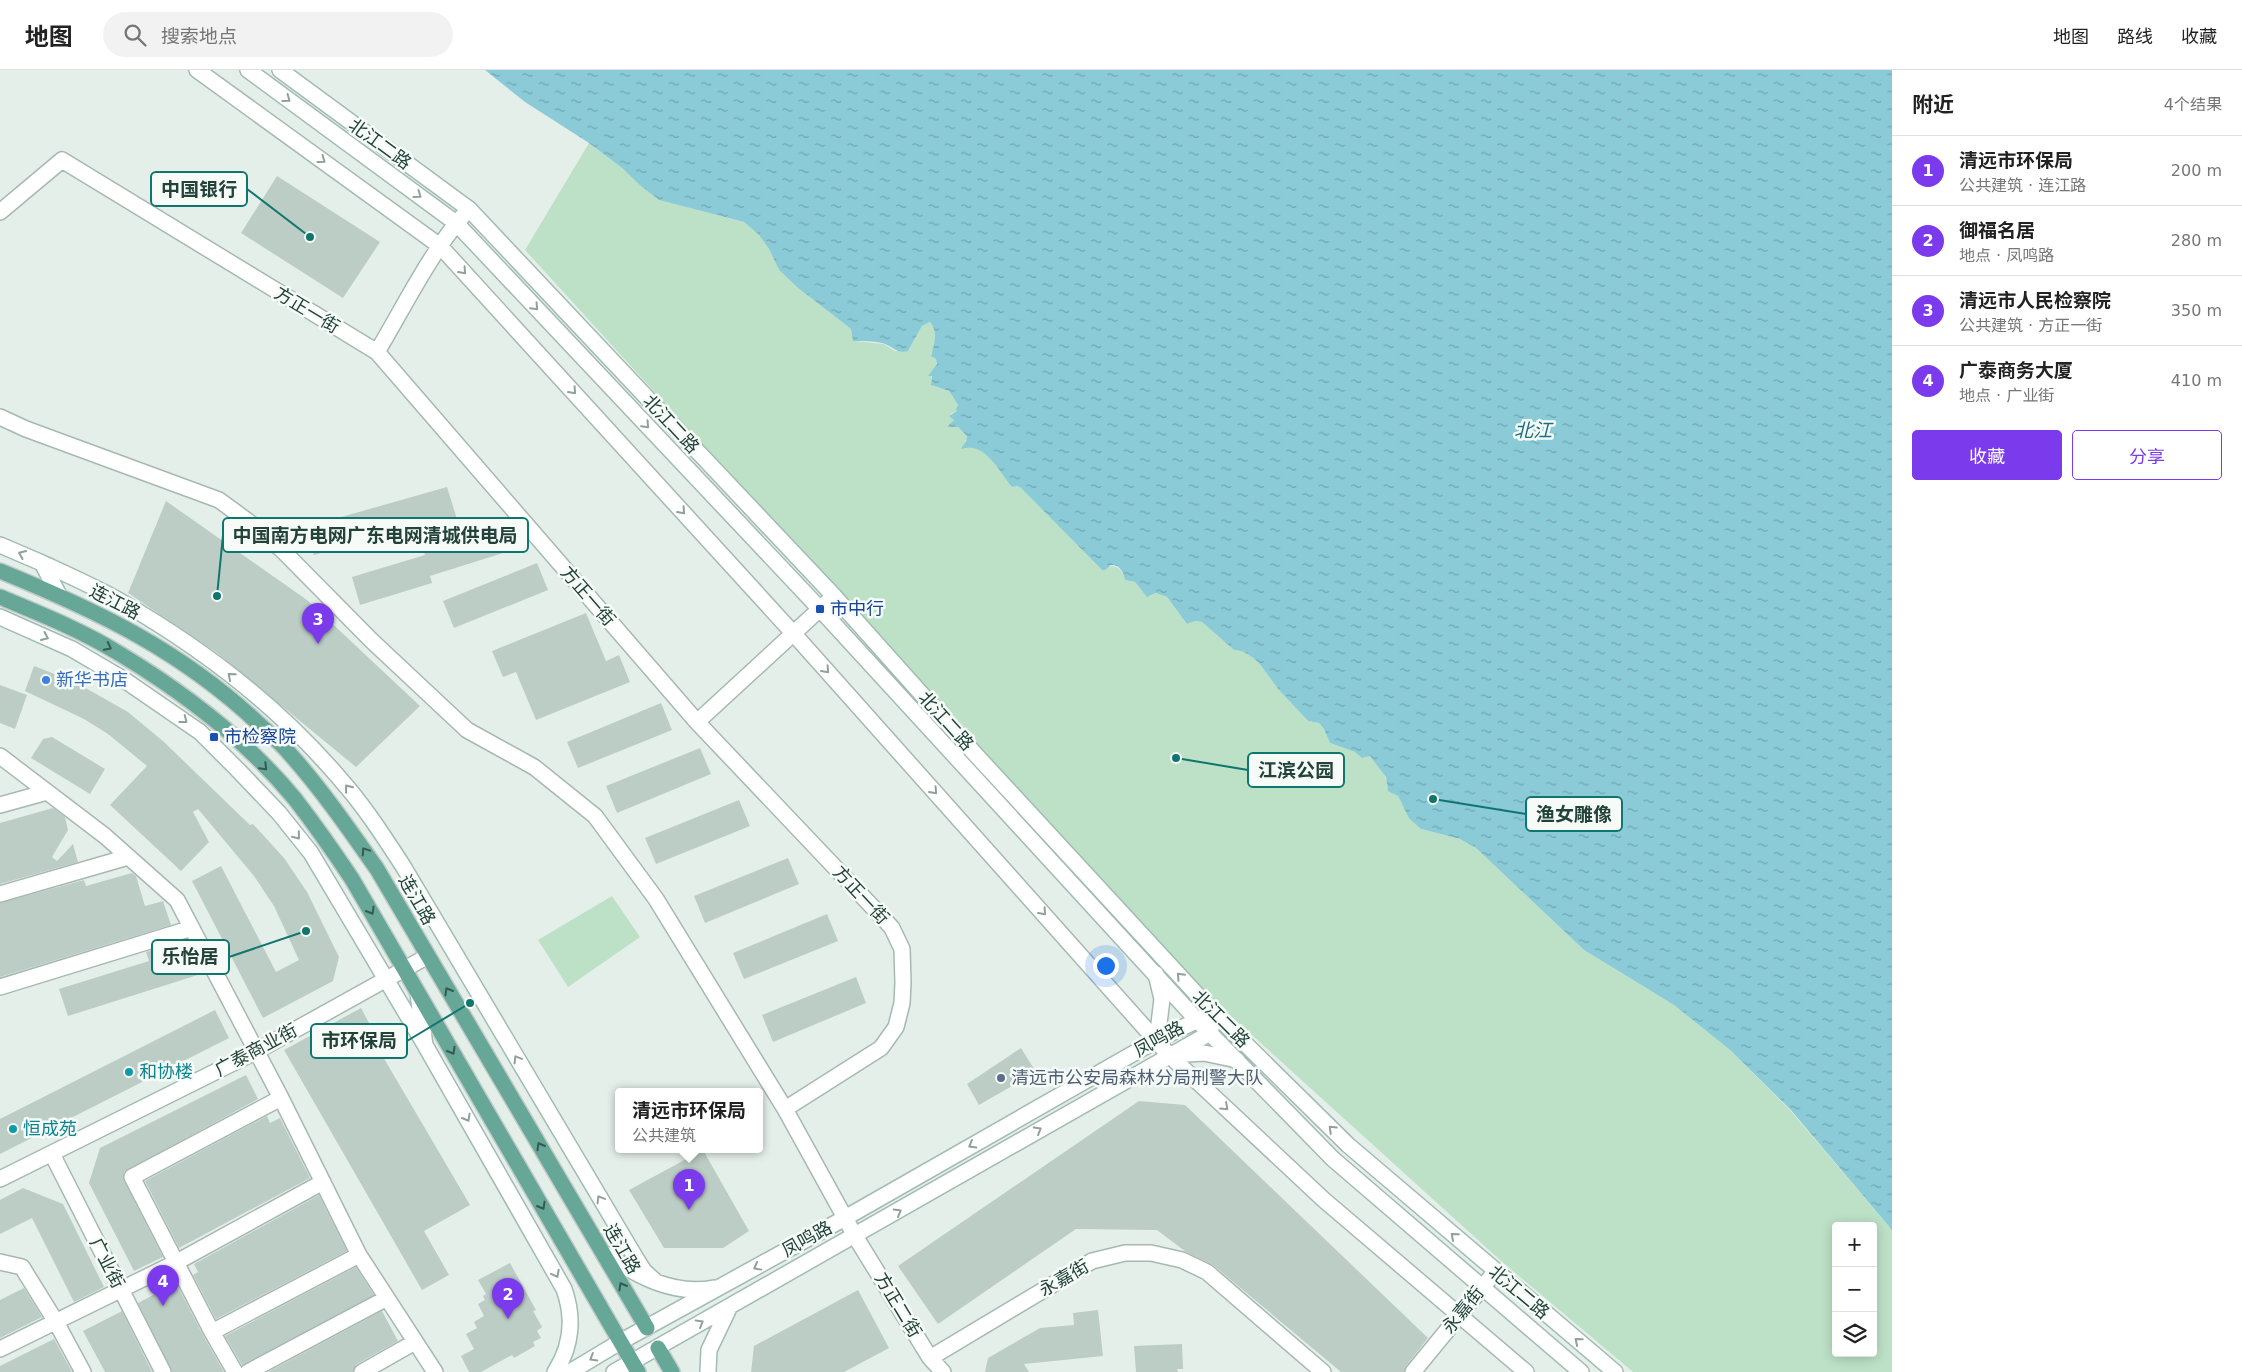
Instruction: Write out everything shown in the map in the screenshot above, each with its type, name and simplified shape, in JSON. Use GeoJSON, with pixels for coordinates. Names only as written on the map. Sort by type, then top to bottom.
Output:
{"type":"FeatureCollection","features":[{"type":"Feature","properties":{"kind":"main road","name":"连江路"},"geometry":{"type":"LineString","coordinates":[[0,571],[59,595],[131,630],[190,666],[245,711],[289,752],[334,807],[371,861],[647,1328]]}},
{"type":"Feature","properties":{"kind":"main road"},"geometry":{"type":"LineString","coordinates":[[0,598],[50,618],[119,653],[173,690],[221,727],[263,765],[294,798],[328,842],[352,879],[635,1367]]}},
{"type":"Feature","properties":{"kind":"main road","name":"连江路"},"geometry":{"type":"LineString","coordinates":[[658,1348],[672,1372]]}},
{"type":"Feature","properties":{"kind":"street"},"geometry":{"type":"LineString","coordinates":[[197,70],[440,246],[794,634],[1169,1055],[1324,1200],[1526,1372]]}},
{"type":"Feature","properties":{"kind":"street","name":"北江二路"},"geometry":{"type":"LineString","coordinates":[[248,70],[456,223],[820,609],[1196,1019],[1333,1159],[1581,1372]]}},
{"type":"Feature","properties":{"kind":"street","name":"北江二路"},"geometry":{"type":"LineString","coordinates":[[280,70],[469,209],[834,596],[1214,1014],[1348,1145],[1495,1272],[1615,1372]]}},
{"type":"Feature","properties":{"kind":"street","name":"方正一街"},"geometry":{"type":"LineString","coordinates":[[0,212],[62,160],[377,352],[697,722],[892,928],[902,949],[902,1003],[896,1027],[882,1048],[785,1109]]}},
{"type":"Feature","properties":{"kind":"street"},"geometry":{"type":"LineString","coordinates":[[377,352],[440,246],[456,223],[469,209]]}},
{"type":"Feature","properties":{"kind":"street"},"geometry":{"type":"LineString","coordinates":[[0,417],[26,429],[219,500],[282,550],[372,641],[467,730],[534,767],[595,816],[656,899],[785,1109],[845,1218]]}},
{"type":"Feature","properties":{"kind":"street","name":"连江路"},"geometry":{"type":"LineString","coordinates":[[0,545],[120,601],[217,664],[306,741],[342,780],[372,819],[403,866],[637,1260],[644,1271],[656,1282]]}},
{"type":"Feature","properties":{"kind":"street"},"geometry":{"type":"LineString","coordinates":[[42,563],[59,595]]}},
{"type":"Feature","properties":{"kind":"street"},"geometry":{"type":"LineString","coordinates":[[697,722],[834,596]]}},
{"type":"Feature","properties":{"kind":"street"},"geometry":{"type":"LineString","coordinates":[[0,617],[80,654],[162,704],[200,732],[279,813],[311,852],[425,1045],[564,1289],[570,1306],[569,1340],[555,1372]]}},
{"type":"Feature","properties":{"kind":"street"},"geometry":{"type":"LineString","coordinates":[[0,756],[105,836],[177,900],[257,1051],[359,1255],[435,1372]]}},
{"type":"Feature","properties":{"kind":"street"},"geometry":{"type":"LineString","coordinates":[[0,806],[47,792]]}},
{"type":"Feature","properties":{"kind":"street"},"geometry":{"type":"LineString","coordinates":[[0,894],[128,857]]}},
{"type":"Feature","properties":{"kind":"street"},"geometry":{"type":"LineString","coordinates":[[0,987],[192,928]]}},
{"type":"Feature","properties":{"kind":"street","name":"广泰商业街"},"geometry":{"type":"LineString","coordinates":[[0,1180],[257,1051],[428,956]]}},
{"type":"Feature","properties":{"kind":"street"},"geometry":{"type":"LineString","coordinates":[[1156,974],[1162,999],[1157,1040]]}},
{"type":"Feature","properties":{"kind":"street"},"geometry":{"type":"LineString","coordinates":[[418,994],[425,1045]]}},
{"type":"Feature","properties":{"kind":"street","name":"凤鸣路"},"geometry":{"type":"LineString","coordinates":[[570,1372],[1157,1040],[1196,1019],[1214,1014],[1210,1033],[730,1306],[658,1348],[635,1367],[614,1372]]}},
{"type":"Feature","properties":{"kind":"street"},"geometry":{"type":"LineString","coordinates":[[1169,1055],[1204,1053],[1237,1060]]}},
{"type":"Feature","properties":{"kind":"street"},"geometry":{"type":"LineString","coordinates":[[235,1372],[175,1263],[132,1177],[281,1098]]}},
{"type":"Feature","properties":{"kind":"street","name":"广业街"},"geometry":{"type":"LineString","coordinates":[[52,1154],[163,1372]]}},
{"type":"Feature","properties":{"kind":"street"},"geometry":{"type":"LineString","coordinates":[[0,1349],[175,1263],[323,1182]]}},
{"type":"Feature","properties":{"kind":"street","name":"方正二街"},"geometry":{"type":"LineString","coordinates":[[845,1218],[930,1358],[943,1372]]}},
{"type":"Feature","properties":{"kind":"street"},"geometry":{"type":"LineString","coordinates":[[603,1253],[639,1276],[676,1288],[694,1290],[720,1287]]}},
{"type":"Feature","properties":{"kind":"street","name":"永嘉街"},"geometry":{"type":"LineString","coordinates":[[930,1358],[1092,1261],[1125,1253],[1151,1253],[1182,1260],[1207,1272],[1233,1292],[1323,1372]]}},
{"type":"Feature","properties":{"kind":"street"},"geometry":{"type":"LineString","coordinates":[[212,1332],[359,1255]]}},
{"type":"Feature","properties":{"kind":"street"},"geometry":{"type":"LineString","coordinates":[[0,1262],[22,1268],[56,1322],[82,1372]]}},
{"type":"Feature","properties":{"kind":"street","name":"永嘉街"},"geometry":{"type":"LineString","coordinates":[[1412,1372],[1495,1272]]}},
{"type":"Feature","properties":{"kind":"street"},"geometry":{"type":"LineString","coordinates":[[248,1372],[387,1298]]}},
{"type":"Feature","properties":{"kind":"street"},"geometry":{"type":"LineString","coordinates":[[708,1372],[709,1350],[730,1306]]}},
{"type":"Feature","properties":{"kind":"street","name":"连江路"},"geometry":{"type":"LineString","coordinates":[[647,1328],[658,1348]]}},
{"type":"Feature","properties":{"kind":"street"},"geometry":{"type":"LineString","coordinates":[[362,1372],[415,1342]]}},
{"type":"Feature","properties":{"kind":"green space"},"geometry":{"type":"Polygon","coordinates":[[[589,143],[659,200],[744,222],[759,235],[769,249],[779,270],[798,288],[851,329],[854,341],[884,344],[895,351],[908,351],[922,326],[930,322],[934,329],[935,337],[931,354],[937,360],[931,382],[933,386],[949,391],[958,405],[957,411],[950,414],[954,420],[948,427],[958,427],[967,436],[963,448],[979,450],[986,454],[1012,487],[1017,486],[1021,488],[1102,570],[1111,566],[1117,567],[1122,572],[1125,580],[1135,582],[1142,591],[1150,596],[1156,593],[1167,597],[1187,624],[1195,621],[1202,622],[1234,650],[1242,651],[1252,657],[1259,663],[1278,689],[1308,721],[1319,723],[1330,743],[1355,752],[1362,758],[1370,756],[1380,766],[1387,783],[1387,788],[1398,796],[1421,829],[1460,839],[1476,848],[1584,950],[1674,1005],[1730,1050],[1789,1109],[1892,1230],[1892,1372],[1633,1372],[1500,1260],[1190,979],[525,250],[589,143]]]}},
{"type":"Feature","properties":{"kind":"green space"},"geometry":{"type":"Polygon","coordinates":[[[612,896],[640,937],[568,987],[538,940],[612,896]]]}},
{"type":"Feature","properties":{"kind":"water","name":"北江"},"geometry":{"type":"Polygon","coordinates":[[[485,70],[1892,70],[1892,1230],[1790,1109],[1730,1050],[1674,1005],[1584,950],[1476,848],[1460,839],[1421,829],[1409,818],[1398,796],[1388,791],[1386,777],[1370,756],[1362,758],[1355,752],[1330,743],[1319,723],[1308,721],[1278,689],[1259,663],[1252,657],[1242,651],[1234,650],[1202,622],[1195,621],[1187,624],[1167,597],[1156,593],[1147,597],[1135,582],[1125,580],[1117,566],[1111,565],[1102,570],[1021,488],[1017,486],[1012,487],[991,459],[978,449],[961,449],[967,436],[958,427],[947,427],[954,420],[949,416],[957,411],[958,405],[949,391],[931,385],[932,376],[928,376],[937,364],[936,359],[931,356],[935,334],[930,322],[922,326],[908,351],[904,352],[897,351],[879,342],[853,341],[851,329],[798,288],[779,270],[769,249],[759,235],[744,222],[659,200],[589,143],[525,102],[485,70]]]}},
{"type":"Feature","properties":{"kind":"building"},"geometry":{"type":"Polygon","coordinates":[[[277,176],[380,242],[343,298],[241,233],[277,176]]]}},
{"type":"Feature","properties":{"kind":"building"},"geometry":{"type":"Polygon","coordinates":[[[447,487],[462,535],[494,525],[503,553],[430,576],[432,583],[360,605],[352,577],[425,555],[416,526],[314,555],[306,527],[447,487]]]}},
{"type":"Feature","properties":{"kind":"building"},"geometry":{"type":"Polygon","coordinates":[[[166,501],[307,600],[420,706],[356,767],[216,652],[128,593],[166,501]]]}},
{"type":"Feature","properties":{"kind":"building"},"geometry":{"type":"Polygon","coordinates":[[[537,563],[548,590],[454,628],[443,601],[537,563]]]}},
{"type":"Feature","properties":{"kind":"building"},"geometry":{"type":"Polygon","coordinates":[[[586,613],[606,661],[619,655],[630,682],[536,720],[516,672],[503,677],[492,651],[586,613]]]}},
{"type":"Feature","properties":{"kind":"building"},"geometry":{"type":"Polygon","coordinates":[[[34,666],[75,682],[128,712],[164,742],[250,825],[253,824],[284,858],[307,892],[339,957],[333,981],[263,1018],[192,881],[221,866],[276,972],[299,960],[274,906],[254,876],[198,809],[193,812],[209,842],[181,871],[110,805],[147,766],[108,734],[84,719],[25,691],[34,666]]]}},
{"type":"Feature","properties":{"kind":"building"},"geometry":{"type":"Polygon","coordinates":[[[0,685],[27,695],[15,729],[0,723],[0,685]]]}},
{"type":"Feature","properties":{"kind":"building"},"geometry":{"type":"Polygon","coordinates":[[[661,703],[672,730],[578,768],[567,742],[661,703]]]}},
{"type":"Feature","properties":{"kind":"building"},"geometry":{"type":"Polygon","coordinates":[[[52,737],[105,769],[90,794],[31,758],[43,739],[52,737]]]}},
{"type":"Feature","properties":{"kind":"building"},"geometry":{"type":"Polygon","coordinates":[[[700,748],[711,774],[617,813],[606,786],[700,748]]]}},
{"type":"Feature","properties":{"kind":"building"},"geometry":{"type":"Polygon","coordinates":[[[739,800],[750,826],[656,864],[645,838],[739,800]]]}},
{"type":"Feature","properties":{"kind":"building"},"geometry":{"type":"Polygon","coordinates":[[[53,808],[65,817],[68,830],[52,857],[57,861],[73,844],[78,862],[0,884],[0,823],[53,808]]]}},
{"type":"Feature","properties":{"kind":"building"},"geometry":{"type":"Polygon","coordinates":[[[788,858],[799,884],[705,923],[694,896],[788,858]]]}},
{"type":"Feature","properties":{"kind":"building"},"geometry":{"type":"Polygon","coordinates":[[[132,873],[136,876],[145,906],[163,901],[171,925],[0,977],[0,903],[84,880],[86,886],[132,873]]]}},
{"type":"Feature","properties":{"kind":"building"},"geometry":{"type":"Polygon","coordinates":[[[827,914],[838,941],[744,979],[733,953],[827,914]]]}},
{"type":"Feature","properties":{"kind":"building"},"geometry":{"type":"Polygon","coordinates":[[[176,943],[179,951],[191,947],[201,974],[68,1016],[59,989],[149,961],[146,952],[176,943]]]}},
{"type":"Feature","properties":{"kind":"building"},"geometry":{"type":"Polygon","coordinates":[[[856,977],[866,1003],[773,1042],[762,1015],[856,977]]]}},
{"type":"Feature","properties":{"kind":"building"},"geometry":{"type":"Polygon","coordinates":[[[361,1008],[376,1036],[372,1038],[470,1205],[424,1231],[449,1275],[422,1290],[284,1050],[361,1008]]]}},
{"type":"Feature","properties":{"kind":"building","name":"和协楼"},"geometry":{"type":"Polygon","coordinates":[[[215,1010],[229,1038],[0,1154],[0,1119],[215,1010]]]}},
{"type":"Feature","properties":{"kind":"building","name":"清远市公安局森林分局刑警大队"},"geometry":{"type":"Polygon","coordinates":[[[1021,1048],[1036,1072],[979,1105],[967,1084],[1021,1048]]]}},
{"type":"Feature","properties":{"kind":"building"},"geometry":{"type":"Polygon","coordinates":[[[246,1075],[258,1099],[124,1172],[124,1181],[163,1257],[134,1271],[89,1183],[100,1148],[246,1075]]]}},
{"type":"Feature","properties":{"kind":"building"},"geometry":{"type":"Polygon","coordinates":[[[1139,1101],[1185,1105],[1428,1338],[1406,1366],[1404,1372],[1341,1372],[1213,1265],[1186,1252],[1157,1230],[1076,1229],[938,1324],[898,1266],[1139,1101]]]}},
{"type":"Feature","properties":{"kind":"building"},"geometry":{"type":"Polygon","coordinates":[[[267,1116],[270,1123],[280,1118],[310,1178],[179,1248],[145,1181],[267,1116]]]}},
{"type":"Feature","properties":{"kind":"building"},"geometry":{"type":"Polygon","coordinates":[[[697,1153],[705,1153],[749,1231],[723,1248],[664,1248],[629,1190],[697,1153]]]}},
{"type":"Feature","properties":{"kind":"building"},"geometry":{"type":"Polygon","coordinates":[[[23,1188],[63,1204],[104,1287],[74,1302],[32,1218],[0,1234],[0,1200],[23,1188]]]}},
{"type":"Feature","properties":{"kind":"building"},"geometry":{"type":"Polygon","coordinates":[[[319,1195],[347,1251],[216,1319],[193,1275],[198,1272],[194,1264],[319,1195]]]}},
{"type":"Feature","properties":{"kind":"building"},"geometry":{"type":"Polygon","coordinates":[[[510,1263],[536,1310],[533,1311],[542,1327],[537,1331],[541,1338],[533,1342],[535,1346],[514,1358],[512,1355],[481,1372],[469,1372],[461,1356],[474,1349],[466,1334],[477,1328],[474,1322],[484,1316],[478,1304],[485,1300],[483,1296],[486,1294],[478,1280],[510,1263]]]}},
{"type":"Feature","properties":{"kind":"building"},"geometry":{"type":"Polygon","coordinates":[[[356,1267],[374,1295],[242,1365],[225,1336],[356,1267]]]}},
{"type":"Feature","properties":{"kind":"building"},"geometry":{"type":"Polygon","coordinates":[[[176,1283],[224,1372],[172,1372],[138,1303],[176,1283]]]}},
{"type":"Feature","properties":{"kind":"building"},"geometry":{"type":"Polygon","coordinates":[[[24,1288],[42,1317],[0,1338],[0,1300],[24,1288]]]}},
{"type":"Feature","properties":{"kind":"building"},"geometry":{"type":"Polygon","coordinates":[[[858,1290],[889,1348],[844,1372],[751,1372],[754,1346],[858,1290]]]}},
{"type":"Feature","properties":{"kind":"building"},"geometry":{"type":"Polygon","coordinates":[[[1098,1310],[1103,1356],[1024,1364],[1029,1372],[985,1372],[988,1358],[1040,1328],[1074,1325],[1073,1313],[1098,1310]]]}},
{"type":"Feature","properties":{"kind":"building"},"geometry":{"type":"Polygon","coordinates":[[[122,1311],[152,1372],[105,1372],[83,1331],[122,1311]]]}},
{"type":"Feature","properties":{"kind":"building"},"geometry":{"type":"Polygon","coordinates":[[[382,1311],[398,1341],[357,1364],[353,1372],[268,1372],[382,1311]]]}},
{"type":"Feature","properties":{"kind":"building"},"geometry":{"type":"Polygon","coordinates":[[[54,1339],[72,1372],[0,1372],[0,1366],[54,1339]]]}},
{"type":"Feature","properties":{"kind":"building"},"geometry":{"type":"Polygon","coordinates":[[[1182,1344],[1183,1369],[1177,1369],[1178,1372],[1136,1372],[1134,1346],[1182,1344]]]}},
{"type":"Feature","properties":{"kind":"place","name":"中国银行"},"geometry":{"type":"Point","coordinates":[310,237]}},
{"type":"Feature","properties":{"kind":"place","name":"中国南方电网广东电网清城供电局"},"geometry":{"type":"Point","coordinates":[217,596]}},
{"type":"Feature","properties":{"kind":"place","name":"市中行"},"geometry":{"type":"Point","coordinates":[820,609]}},
{"type":"Feature","properties":{"kind":"place","name":"清远市人民检察院"},"geometry":{"type":"Point","coordinates":[318,644]}},
{"type":"Feature","properties":{"kind":"place","name":"新华书店"},"geometry":{"type":"Point","coordinates":[46,680]}},
{"type":"Feature","properties":{"kind":"place","name":"市检察院"},"geometry":{"type":"Point","coordinates":[214,737]}},
{"type":"Feature","properties":{"kind":"place","name":"江滨公园"},"geometry":{"type":"Point","coordinates":[1176,758]}},
{"type":"Feature","properties":{"kind":"place","name":"渔女雕像"},"geometry":{"type":"Point","coordinates":[1433,799]}},
{"type":"Feature","properties":{"kind":"place","name":"乐怡居"},"geometry":{"type":"Point","coordinates":[306,931]}},
{"type":"Feature","properties":{"kind":"place","name":"市环保局"},"geometry":{"type":"Point","coordinates":[470,1003]}},
{"type":"Feature","properties":{"kind":"place","name":"和协楼"},"geometry":{"type":"Point","coordinates":[129,1072]}},
{"type":"Feature","properties":{"kind":"place","name":"清远市公安局森林分局刑警大队"},"geometry":{"type":"Point","coordinates":[1001,1078]}},
{"type":"Feature","properties":{"kind":"place","name":"恒成苑"},"geometry":{"type":"Point","coordinates":[13,1129]}},
{"type":"Feature","properties":{"kind":"place","name":"清远市环保局"},"geometry":{"type":"Point","coordinates":[689,1210]}},
{"type":"Feature","properties":{"kind":"place","name":"广泰商务大厦"},"geometry":{"type":"Point","coordinates":[163,1306]}},
{"type":"Feature","properties":{"kind":"place","name":"御福名居"},"geometry":{"type":"Point","coordinates":[508,1319]}}]}
